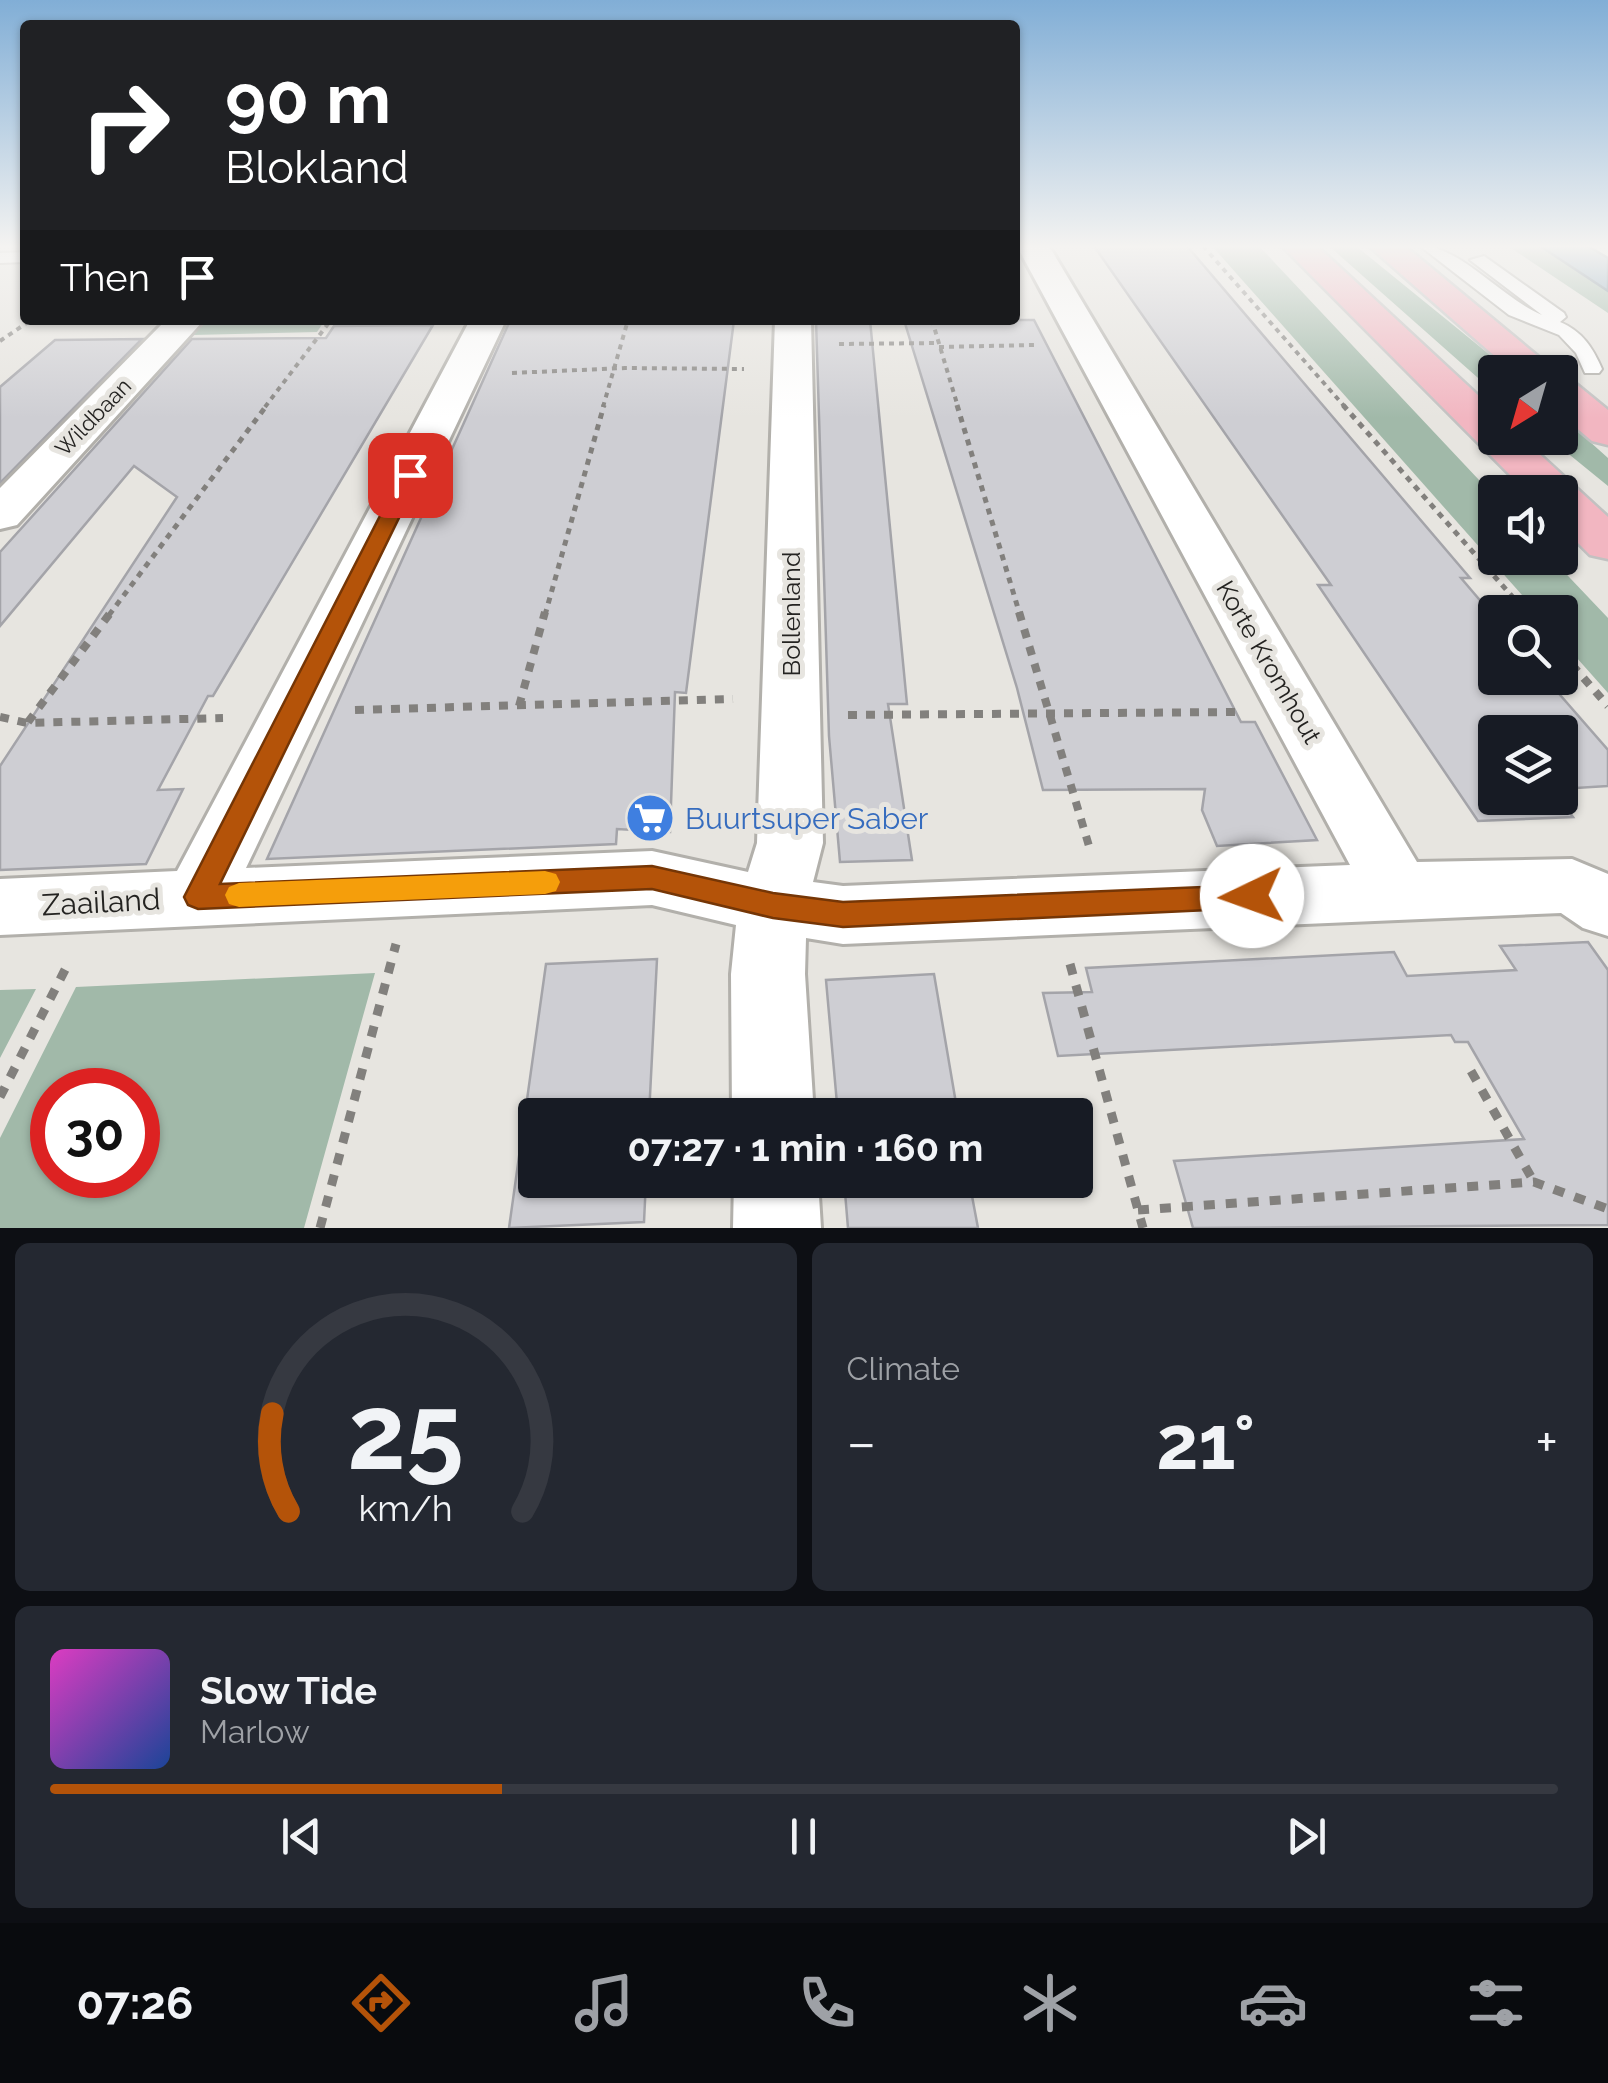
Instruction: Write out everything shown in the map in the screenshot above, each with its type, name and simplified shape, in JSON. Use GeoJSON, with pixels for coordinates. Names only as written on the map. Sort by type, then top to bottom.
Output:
{"type":"FeatureCollection","features":[{"type":"Feature","properties":{"kind":"highway"},"geometry":{"type":"LineString","coordinates":[[1358,303],[1478,419]]}},
{"type":"Feature","properties":{"kind":"highway"},"geometry":{"type":"LineString","coordinates":[[1454,303],[1516,355]]}},
{"type":"Feature","properties":{"kind":"highway"},"geometry":{"type":"LineString","coordinates":[[1578,384],[1605,429]]}},
{"type":"Feature","properties":{"kind":"highway"},"geometry":{"type":"LineString","coordinates":[[1516,455],[1536,475]]}},
{"type":"Feature","properties":{"kind":"highway"},"geometry":{"type":"LineString","coordinates":[[1578,515],[1608,544]]}},
{"type":"Feature","properties":{"kind":"street","name":"Korte Kromhout"},"geometry":{"type":"LineString","coordinates":[[1064,303],[1398,890]]}},
{"type":"Feature","properties":{"kind":"street","name":"Wildbaan"},"geometry":{"type":"LineString","coordinates":[[0,514],[181,325]]}},
{"type":"Feature","properties":{"kind":"street"},"geometry":{"type":"LineString","coordinates":[[198,897],[486,325]]}},
{"type":"Feature","properties":{"kind":"street","name":"Bollenland"},"geometry":{"type":"LineString","coordinates":[[772,1098],[768,974],[773,906],[790,843],[793,345]]}},
{"type":"Feature","properties":{"kind":"street","name":"Zaailand"},"geometry":{"type":"LineString","coordinates":[[0,907],[652,878],[773,906],[843,915],[1398,890]]}},
{"type":"Feature","properties":{"kind":"street"},"geometry":{"type":"LineString","coordinates":[[1398,890],[1572,886],[1608,908]]}},
{"type":"Feature","properties":{"kind":"street"},"geometry":{"type":"LineString","coordinates":[[777,1198],[778,1228]]}},
{"type":"Feature","properties":{"kind":"lane"},"geometry":{"type":"LineString","coordinates":[[1506,303],[1566,331]]}},
{"type":"Feature","properties":{"kind":"lane"},"geometry":{"type":"LineString","coordinates":[[1538,303],[1554,315],[1585,351],[1578,374]]}},
{"type":"Feature","properties":{"kind":"path"},"geometry":{"type":"LineString","coordinates":[[1254,303],[1511,595]]}},
{"type":"Feature","properties":{"kind":"path"},"geometry":{"type":"LineString","coordinates":[[0,342],[24,325]]}},
{"type":"Feature","properties":{"kind":"path"},"geometry":{"type":"LineString","coordinates":[[27,723],[327,325]]}},
{"type":"Feature","properties":{"kind":"path"},"geometry":{"type":"LineString","coordinates":[[519,706],[627,325]]}},
{"type":"Feature","properties":{"kind":"path"},"geometry":{"type":"LineString","coordinates":[[933,325],[1050,716],[1080,904],[1144,1228]]}},
{"type":"Feature","properties":{"kind":"path"},"geometry":{"type":"LineString","coordinates":[[461,374],[614,371],[793,345],[1086,344]]}},
{"type":"Feature","properties":{"kind":"path"},"geometry":{"type":"LineString","coordinates":[[1578,672],[1608,706]]}},
{"type":"Feature","properties":{"kind":"path"},"geometry":{"type":"LineString","coordinates":[[0,718],[27,723],[519,706],[790,706],[1050,716],[1297,710]]}},
{"type":"Feature","properties":{"kind":"path"},"geometry":{"type":"LineString","coordinates":[[320,1228],[411,888]]}},
{"type":"Feature","properties":{"kind":"path"},"geometry":{"type":"LineString","coordinates":[[0,1097],[54,996],[96,902]]}},
{"type":"Feature","properties":{"kind":"path"},"geometry":{"type":"LineString","coordinates":[[1472,1070],[1534,1182]]}},
{"type":"Feature","properties":{"kind":"path"},"geometry":{"type":"LineString","coordinates":[[1138,1210],[1534,1182],[1608,1210]]}},
{"type":"Feature","properties":{"kind":"green space"},"geometry":{"type":"Polygon","coordinates":[[[1263,303],[1313,303],[1478,479],[1478,546],[1263,303]]]}},
{"type":"Feature","properties":{"kind":"green space"},"geometry":{"type":"Polygon","coordinates":[[[1394,303],[1426,303],[1490,355],[1478,355],[1478,378],[1394,303]]]}},
{"type":"Feature","properties":{"kind":"green space"},"geometry":{"type":"Polygon","coordinates":[[[1594,303],[1608,303],[1608,313],[1594,303]]]}},
{"type":"Feature","properties":{"kind":"green space"},"geometry":{"type":"Polygon","coordinates":[[[203,325],[322,325],[317,332],[193,335],[203,325]]]}},
{"type":"Feature","properties":{"kind":"green space"},"geometry":{"type":"Polygon","coordinates":[[[1578,431],[1608,458],[1608,486],[1570,455],[1578,455],[1578,431]]]}},
{"type":"Feature","properties":{"kind":"green space"},"geometry":{"type":"Polygon","coordinates":[[[1504,575],[1567,575],[1608,618],[1608,693],[1578,659],[1578,595],[1522,595],[1504,575]]]}},
{"type":"Feature","properties":{"kind":"green space"},"geometry":{"type":"Polygon","coordinates":[[[375,973],[304,1228],[0,1228],[0,1138],[30,1078],[30,1198],[160,1198],[160,1068],[35,1068],[76,987],[375,973]]]}},
{"type":"Feature","properties":{"kind":"green space"},"geometry":{"type":"Polygon","coordinates":[[[36,989],[0,1058],[0,990],[36,989]]]}},
{"type":"Feature","properties":{"kind":"building"},"geometry":{"type":"Polygon","coordinates":[[[1134,303],[1236,303],[1470,578],[1461,578],[1478,598],[1478,695],[1560,695],[1578,715],[1478,715],[1478,815],[1573,817],[1478,821],[1318,585],[1331,585],[1134,303]]]}},
{"type":"Feature","properties":{"kind":"building"},"geometry":{"type":"Polygon","coordinates":[[[1020,320],[1034,320],[1241,722],[1255,722],[1317,840],[1217,846],[1202,810],[1205,789],[1043,790],[1017,688],[906,325],[1020,325],[1020,320]]]}},
{"type":"Feature","properties":{"kind":"building"},"geometry":{"type":"Polygon","coordinates":[[[433,325],[213,696],[208,696],[158,790],[183,789],[146,864],[0,870],[0,766],[177,497],[134,466],[0,626],[0,552],[192,339],[326,338],[334,326],[433,325]]]}},
{"type":"Feature","properties":{"kind":"building"},"geometry":{"type":"Polygon","coordinates":[[[508,325],[733,325],[686,693],[675,692],[670,832],[617,829],[616,844],[267,859],[508,325]]]}},
{"type":"Feature","properties":{"kind":"building"},"geometry":{"type":"Polygon","coordinates":[[[816,325],[870,325],[907,704],[888,704],[912,860],[840,862],[829,736],[816,325]]]}},
{"type":"Feature","properties":{"kind":"building"},"geometry":{"type":"Polygon","coordinates":[[[142,339],[0,483],[0,387],[55,340],[142,339]]]}},
{"type":"Feature","properties":{"kind":"building"},"geometry":{"type":"Polygon","coordinates":[[[1578,716],[1608,750],[1608,786],[1578,788],[1578,716]]]}},
{"type":"Feature","properties":{"kind":"building"},"geometry":{"type":"Polygon","coordinates":[[[1588,942],[1608,970],[1608,1225],[1193,1228],[1174,1161],[1524,1139],[1468,1042],[1455,1042],[1451,1035],[1058,1056],[1043,993],[1092,992],[1086,968],[1394,952],[1407,976],[1516,970],[1500,946],[1588,942]]]}},
{"type":"Feature","properties":{"kind":"building"},"geometry":{"type":"Polygon","coordinates":[[[657,959],[650,1098],[527,1098],[546,964],[657,959]]]}},
{"type":"Feature","properties":{"kind":"building"},"geometry":{"type":"Polygon","coordinates":[[[934,974],[955,1098],[836,1098],[826,980],[934,974]]]}},
{"type":"Feature","properties":{"kind":"building"},"geometry":{"type":"Polygon","coordinates":[[[518,1164],[518,1198],[645,1198],[644,1222],[509,1228],[518,1164]]]}},
{"type":"Feature","properties":{"kind":"building"},"geometry":{"type":"Polygon","coordinates":[[[846,1198],[972,1198],[978,1228],[848,1228],[846,1198]]]}},
{"type":"Feature","properties":{"kind":"slow traffic"},"geometry":{"type":"LineString","coordinates":[[239,895],[545,882]]}},
{"type":"Feature","properties":{"kind":"place","name":"Buurtsuper Saber"},"geometry":{"type":"Point","coordinates":[650,818]}},
{"type":"Feature","properties":{"kind":"route"},"geometry":{"type":"LineString","coordinates":[[410,475],[198,897],[652,878],[773,906],[843,915],[1252,896]]}}]}
